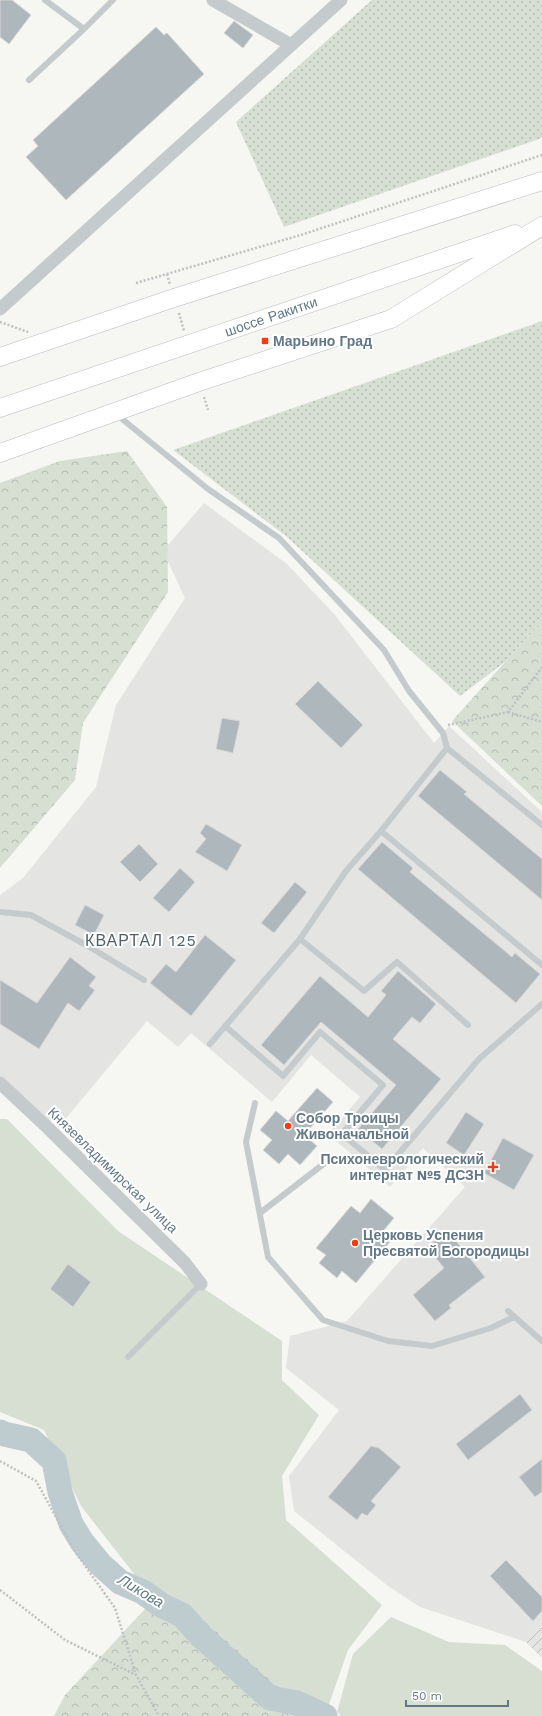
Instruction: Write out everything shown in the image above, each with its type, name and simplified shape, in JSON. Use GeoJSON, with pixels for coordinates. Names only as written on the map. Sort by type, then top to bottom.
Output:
{"type":"FeatureCollection","features":[{"type":"Feature","properties":{"kind":"street"},"geometry":{"type":"LineString","coordinates":[[213,0],[291,46]]}},
{"type":"Feature","properties":{"kind":"street"},"geometry":{"type":"LineString","coordinates":[[0,309],[341,0]]}},
{"type":"Feature","properties":{"kind":"street"},"geometry":{"type":"LineString","coordinates":[[0,357],[174,298],[542,181]]}},
{"type":"Feature","properties":{"kind":"street"},"geometry":{"type":"LineString","coordinates":[[0,453],[199,382],[391,319],[542,225]]}},
{"type":"Feature","properties":{"kind":"street","name":"шоссе Ракитки"},"geometry":{"type":"LineString","coordinates":[[0,408],[542,225]]}},
{"type":"Feature","properties":{"kind":"street","name":"Князевладимирская улица"},"geometry":{"type":"LineString","coordinates":[[0,1083],[48,1128],[185,1263],[201,1284]]}},
{"type":"Feature","properties":{"kind":"lane"},"geometry":{"type":"LineString","coordinates":[[45,0],[84,29]]}},
{"type":"Feature","properties":{"kind":"lane"},"geometry":{"type":"LineString","coordinates":[[29,80],[113,0]]}},
{"type":"Feature","properties":{"kind":"lane"},"geometry":{"type":"LineString","coordinates":[[114,413],[208,488],[278,538],[384,650],[409,691],[443,733],[447,748],[542,825]]}},
{"type":"Feature","properties":{"kind":"lane"},"geometry":{"type":"LineString","coordinates":[[210,1044],[300,938],[346,871],[381,831],[447,748]]}},
{"type":"Feature","properties":{"kind":"lane"},"geometry":{"type":"LineString","coordinates":[[381,831],[542,965]]}},
{"type":"Feature","properties":{"kind":"lane"},"geometry":{"type":"LineString","coordinates":[[0,912],[31,915],[88,946],[144,980]]}},
{"type":"Feature","properties":{"kind":"lane"},"geometry":{"type":"LineString","coordinates":[[300,938],[364,991],[397,962],[468,1025]]}},
{"type":"Feature","properties":{"kind":"lane"},"geometry":{"type":"LineString","coordinates":[[225,1026],[283,1076],[320,1032],[383,1085],[342,1134],[385,1170],[479,1059],[542,1004]]}},
{"type":"Feature","properties":{"kind":"lane"},"geometry":{"type":"LineString","coordinates":[[255,1103],[246,1142],[268,1257],[323,1320],[388,1341],[432,1346],[491,1328],[514,1317]]}},
{"type":"Feature","properties":{"kind":"lane"},"geometry":{"type":"LineString","coordinates":[[260,1213],[330,1159]]}},
{"type":"Feature","properties":{"kind":"lane"},"geometry":{"type":"LineString","coordinates":[[128,1357],[201,1284]]}},
{"type":"Feature","properties":{"kind":"lane"},"geometry":{"type":"LineString","coordinates":[[508,1311],[542,1341]]}},
{"type":"Feature","properties":{"kind":"path"},"geometry":{"type":"LineString","coordinates":[[136,283],[304,234],[542,155]]}},
{"type":"Feature","properties":{"kind":"path"},"geometry":{"type":"LineString","coordinates":[[508,712],[542,667]]}},
{"type":"Feature","properties":{"kind":"path"},"geometry":{"type":"LineString","coordinates":[[437,726],[465,722],[508,712],[542,722]]}},
{"type":"Feature","properties":{"kind":"path"},"geometry":{"type":"LineString","coordinates":[[0,1461],[36,1481],[76,1552],[115,1608],[136,1675],[159,1716]]}},
{"type":"Feature","properties":{"kind":"path"},"geometry":{"type":"LineString","coordinates":[[0,1590],[65,1640],[136,1675]]}},
{"type":"Feature","properties":{"kind":"shaded area"},"geometry":{"type":"Polygon","coordinates":[[[204,503],[287,564],[335,615],[434,743],[449,726],[542,812],[542,1621],[526,1642],[420,1607],[388,1586],[294,1511],[289,1476],[339,1410],[286,1368],[290,1336],[347,1321],[465,1187],[423,1148],[390,1187],[328,1134],[360,1097],[311,1055],[272,1102],[191,1033],[178,1047],[147,1021],[63,1122],[46,1121],[0,1078],[0,895],[23,878],[96,787],[116,705],[185,598],[163,551],[204,503]]]}},
{"type":"Feature","properties":{"kind":"shaded area"},"geometry":{"type":"Polygon","coordinates":[[[542,1621],[542,1658],[526,1642],[542,1621]]]}},
{"type":"Feature","properties":{"kind":"green space"},"geometry":{"type":"Polygon","coordinates":[[[372,0],[542,0],[542,138],[284,227],[236,122],[372,0]]]}},
{"type":"Feature","properties":{"kind":"green space"},"geometry":{"type":"Polygon","coordinates":[[[542,321],[542,621],[505,662],[460,696],[286,536],[173,450],[542,321]]]}},
{"type":"Feature","properties":{"kind":"green space"},"geometry":{"type":"Polygon","coordinates":[[[127,451],[167,507],[168,592],[83,723],[75,780],[0,868],[0,483],[60,461],[127,451]]]}},
{"type":"Feature","properties":{"kind":"green space"},"geometry":{"type":"Polygon","coordinates":[[[542,621],[542,806],[452,721],[542,621]]]}},
{"type":"Feature","properties":{"kind":"green space"},"geometry":{"type":"Polygon","coordinates":[[[0,1119],[7,1119],[118,1231],[282,1341],[282,1380],[319,1415],[282,1476],[286,1520],[382,1605],[348,1650],[328,1707],[273,1680],[218,1629],[138,1579],[81,1506],[44,1430],[0,1412],[0,1119]]]}},
{"type":"Feature","properties":{"kind":"green space"},"geometry":{"type":"Polygon","coordinates":[[[172,1574],[282,1674],[321,1716],[54,1716],[65,1695],[144,1610],[172,1574]]]}},
{"type":"Feature","properties":{"kind":"green space"},"geometry":{"type":"Polygon","coordinates":[[[391,1617],[449,1642],[505,1645],[542,1671],[542,1716],[341,1716],[337,1712],[353,1654],[391,1617]]]}},
{"type":"Feature","properties":{"kind":"building"},"geometry":{"type":"Polygon","coordinates":[[[0,0],[12,0],[31,15],[9,44],[0,37],[0,0]]]}},
{"type":"Feature","properties":{"kind":"building"},"geometry":{"type":"Polygon","coordinates":[[[234,21],[253,35],[243,48],[224,33],[234,21]]]}},
{"type":"Feature","properties":{"kind":"building"},"geometry":{"type":"Polygon","coordinates":[[[156,27],[164,35],[167,33],[204,74],[66,200],[26,157],[38,146],[33,140],[156,27]]]}},
{"type":"Feature","properties":{"kind":"building"},"geometry":{"type":"Polygon","coordinates":[[[318,681],[363,725],[341,748],[295,704],[318,681]]]}},
{"type":"Feature","properties":{"kind":"building"},"geometry":{"type":"Polygon","coordinates":[[[222,718],[240,721],[233,753],[216,749],[222,718]]]}},
{"type":"Feature","properties":{"kind":"building"},"geometry":{"type":"Polygon","coordinates":[[[440,770],[467,792],[464,794],[542,859],[542,900],[418,796],[440,770]]]}},
{"type":"Feature","properties":{"kind":"building"},"geometry":{"type":"Polygon","coordinates":[[[206,824],[242,845],[227,871],[195,852],[206,839],[200,833],[206,824]]]}},
{"type":"Feature","properties":{"kind":"building"},"geometry":{"type":"Polygon","coordinates":[[[382,842],[413,868],[410,872],[512,957],[515,953],[540,974],[516,1003],[358,869],[382,842]]]}},
{"type":"Feature","properties":{"kind":"building"},"geometry":{"type":"Polygon","coordinates":[[[139,844],[158,864],[140,882],[120,862],[139,844]]]}},
{"type":"Feature","properties":{"kind":"building"},"geometry":{"type":"Polygon","coordinates":[[[180,868],[195,882],[169,912],[153,898],[180,868]]]}},
{"type":"Feature","properties":{"kind":"building"},"geometry":{"type":"Polygon","coordinates":[[[295,882],[307,892],[274,933],[261,923],[295,882]]]}},
{"type":"Feature","properties":{"kind":"building"},"geometry":{"type":"Polygon","coordinates":[[[85,905],[104,915],[94,935],[75,925],[85,905]]]}},
{"type":"Feature","properties":{"kind":"building"},"geometry":{"type":"Polygon","coordinates":[[[205,935],[236,960],[191,1016],[150,983],[166,964],[176,972],[205,935]]]}},
{"type":"Feature","properties":{"kind":"building"},"geometry":{"type":"Polygon","coordinates":[[[70,957],[96,977],[89,986],[95,990],[79,1011],[68,1003],[39,1049],[0,1024],[0,980],[37,1003],[70,957]]]}},
{"type":"Feature","properties":{"kind":"building"},"geometry":{"type":"Polygon","coordinates":[[[398,971],[436,1004],[420,1023],[412,1017],[393,1039],[441,1079],[382,1149],[358,1129],[396,1085],[321,1022],[284,1065],[261,1045],[320,976],[368,1017],[386,995],[381,991],[398,971]]]}},
{"type":"Feature","properties":{"kind":"building","name":"Собор Троицы Живоначальной"},"geometry":{"type":"Polygon","coordinates":[[[317,1088],[333,1102],[304,1135],[317,1146],[300,1165],[288,1154],[279,1164],[263,1150],[272,1140],[260,1130],[276,1111],[288,1121],[317,1088]]]}},
{"type":"Feature","properties":{"kind":"building"},"geometry":{"type":"Polygon","coordinates":[[[466,1112],[484,1124],[464,1155],[446,1143],[466,1112]]]}},
{"type":"Feature","properties":{"kind":"building"},"geometry":{"type":"Polygon","coordinates":[[[503,1138],[534,1155],[514,1190],[484,1173],[503,1138]]]}},
{"type":"Feature","properties":{"kind":"building","name":"Церковь Успения Пресвятой Богородицы"},"geometry":{"type":"Polygon","coordinates":[[[371,1199],[394,1218],[384,1230],[393,1238],[356,1283],[342,1271],[337,1278],[319,1263],[326,1255],[316,1248],[351,1206],[360,1213],[371,1199]]]}},
{"type":"Feature","properties":{"kind":"building"},"geometry":{"type":"Polygon","coordinates":[[[448,1231],[485,1277],[449,1305],[451,1308],[435,1321],[413,1295],[444,1268],[427,1247],[448,1231]]]}},
{"type":"Feature","properties":{"kind":"building"},"geometry":{"type":"Polygon","coordinates":[[[68,1264],[91,1282],[73,1307],[50,1289],[68,1264]]]}},
{"type":"Feature","properties":{"kind":"building"},"geometry":{"type":"Polygon","coordinates":[[[520,1394],[532,1410],[468,1460],[456,1444],[520,1394]]]}},
{"type":"Feature","properties":{"kind":"building"},"geometry":{"type":"Polygon","coordinates":[[[371,1446],[379,1448],[401,1467],[371,1501],[376,1505],[367,1516],[362,1513],[357,1520],[328,1497],[371,1446]]]}},
{"type":"Feature","properties":{"kind":"building"},"geometry":{"type":"Polygon","coordinates":[[[542,1459],[542,1492],[535,1497],[519,1477],[542,1459]]]}},
{"type":"Feature","properties":{"kind":"building"},"geometry":{"type":"Polygon","coordinates":[[[506,1560],[542,1597],[542,1611],[533,1621],[490,1576],[506,1560]]]}},
{"type":"Feature","properties":{"kind":"waterway","name":"Ликова"},"geometry":{"type":"LineString","coordinates":[[0,1432],[31,1440],[54,1461],[60,1492],[71,1524],[82,1542],[100,1564],[120,1582],[143,1592],[161,1605],[182,1615],[201,1636],[270,1698],[297,1703],[325,1716]]}},
{"type":"Feature","properties":{"kind":"place","name":"Марьино Град"},"geometry":{"type":"Point","coordinates":[265,341]}},
{"type":"Feature","properties":{"kind":"place","name":"Собор Троицы Живоначальной"},"geometry":{"type":"Point","coordinates":[288,1126]}},
{"type":"Feature","properties":{"kind":"place","name":"Психоневрологический интернат №5 ДСЗН"},"geometry":{"type":"Point","coordinates":[493,1167]}},
{"type":"Feature","properties":{"kind":"place","name":"Церковь Успения Пресвятой Богородицы"},"geometry":{"type":"Point","coordinates":[355,1243]}},
{"type":"Feature","properties":{"kind":"district","name":"КВАРТАЛ 125"},"geometry":{"type":"Point","coordinates":[141,940]}}]}
